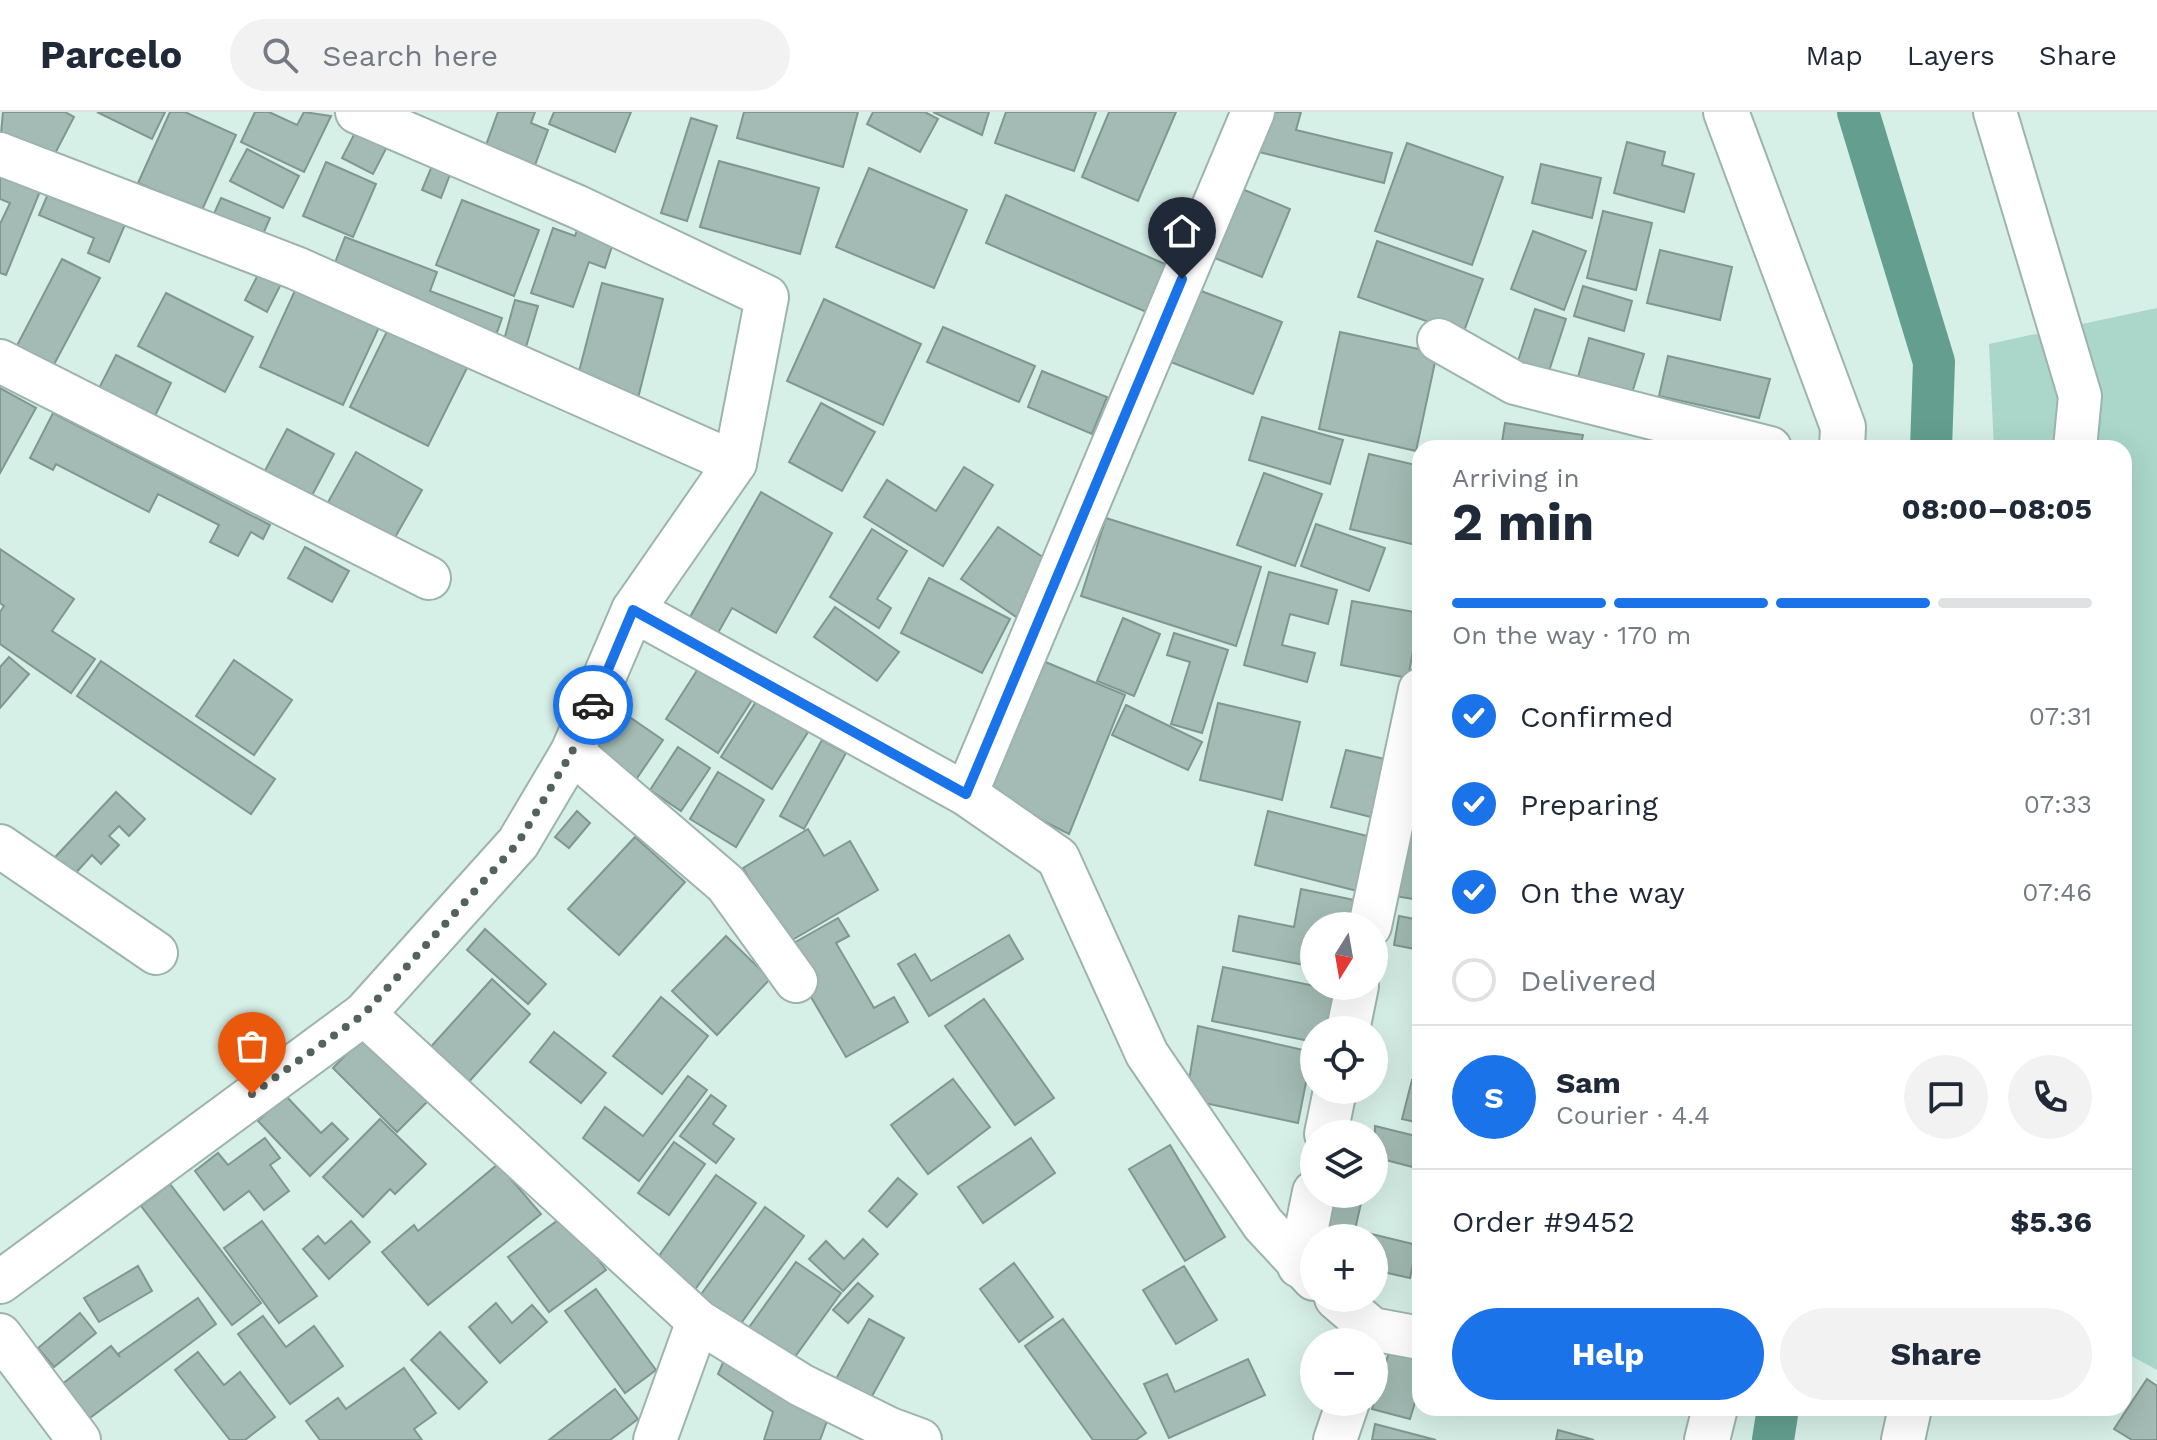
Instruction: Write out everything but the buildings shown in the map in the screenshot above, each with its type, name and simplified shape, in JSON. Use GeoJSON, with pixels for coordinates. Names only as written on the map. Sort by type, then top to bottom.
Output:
{"type":"FeatureCollection","features":[{"type":"Feature","properties":{"kind":"street"},"geometry":{"type":"LineString","coordinates":[[0,1282],[364,1014],[518,843],[572,752],[633,610],[735,463],[767,297],[578,207],[357,112]]}},
{"type":"Feature","properties":{"kind":"street"},"geometry":{"type":"LineString","coordinates":[[966,794],[1253,112]]}},
{"type":"Feature","properties":{"kind":"street"},"geometry":{"type":"LineString","coordinates":[[1726,112],[1843,427],[1842,440]]}},
{"type":"Feature","properties":{"kind":"street"},"geometry":{"type":"LineString","coordinates":[[1995,112],[2080,396],[2076,440]]}},
{"type":"Feature","properties":{"kind":"street"},"geometry":{"type":"LineString","coordinates":[[0,154],[296,268],[735,463]]}},
{"type":"Feature","properties":{"kind":"street"},"geometry":{"type":"LineString","coordinates":[[1439,340],[1515,383],[1739,440]]}},
{"type":"Feature","properties":{"kind":"street"},"geometry":{"type":"LineString","coordinates":[[0,361],[429,578]]}},
{"type":"Feature","properties":{"kind":"street"},"geometry":{"type":"LineString","coordinates":[[633,610],[966,794],[1058,858],[1147,1054],[1263,1224],[1300,1265]]}},
{"type":"Feature","properties":{"kind":"street"},"geometry":{"type":"LineString","coordinates":[[1373,912],[1412,728]]}},
{"type":"Feature","properties":{"kind":"street"},"geometry":{"type":"LineString","coordinates":[[572,752],[726,884],[796,981]]}},
{"type":"Feature","properties":{"kind":"street"},"geometry":{"type":"LineString","coordinates":[[0,846],[156,953]]}},
{"type":"Feature","properties":{"kind":"street"},"geometry":{"type":"LineString","coordinates":[[364,1014],[698,1321],[801,1385],[890,1429],[920,1440]]}},
{"type":"Feature","properties":{"kind":"street"},"geometry":{"type":"LineString","coordinates":[[1348,1312],[1363,1328]]}},
{"type":"Feature","properties":{"kind":"street"},"geometry":{"type":"LineString","coordinates":[[655,1440],[698,1321]]}},
{"type":"Feature","properties":{"kind":"street"},"geometry":{"type":"LineString","coordinates":[[0,1335],[79,1440]]}},
{"type":"Feature","properties":{"kind":"street"},"geometry":{"type":"LineString","coordinates":[[1388,1336],[1412,1338]]}},
{"type":"Feature","properties":{"kind":"street"},"geometry":{"type":"LineString","coordinates":[[1335,1440],[1343,1416]]}},
{"type":"Feature","properties":{"kind":"street"},"geometry":{"type":"LineString","coordinates":[[1707,1440],[1713,1416]]}},
{"type":"Feature","properties":{"kind":"street"},"geometry":{"type":"LineString","coordinates":[[1903,1440],[1908,1416]]}},
{"type":"Feature","properties":{"kind":"green space"},"geometry":{"type":"Polygon","coordinates":[[[2157,308],[2157,1370],[2132,1356],[2132,440],[1994,440],[1989,344],[2157,308]]]}},
{"type":"Feature","properties":{"kind":"waterway"},"geometry":{"type":"LineString","coordinates":[[1858,112],[1934,362],[1931,440]]}},
{"type":"Feature","properties":{"kind":"waterway"},"geometry":{"type":"LineString","coordinates":[[1773,1440],[1777,1416]]}},
{"type":"Feature","properties":{"kind":"way so far"},"geometry":{"type":"LineString","coordinates":[[252,1094],[364,1014],[518,843],[572,752],[593,705]]}},
{"type":"Feature","properties":{"kind":"route"},"geometry":{"type":"LineString","coordinates":[[593,705],[633,610],[966,794],[1065,565],[1182,279]]}}]}
